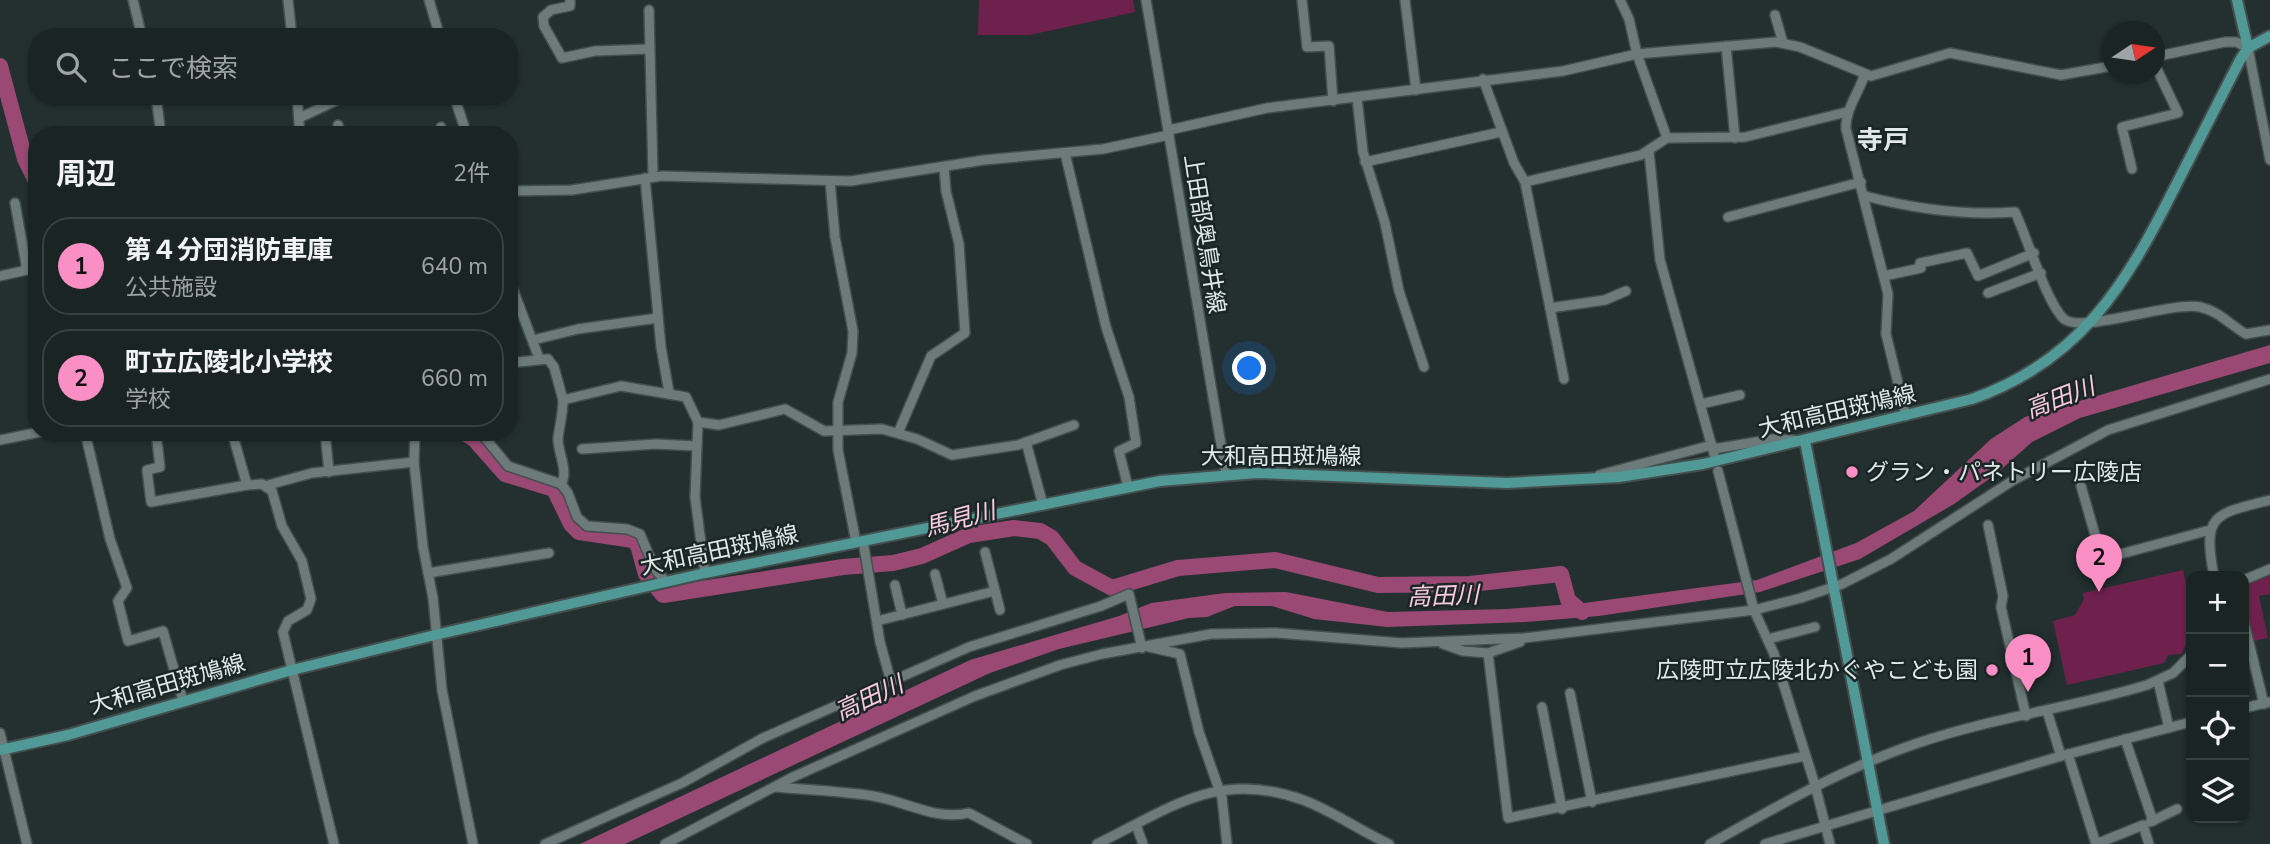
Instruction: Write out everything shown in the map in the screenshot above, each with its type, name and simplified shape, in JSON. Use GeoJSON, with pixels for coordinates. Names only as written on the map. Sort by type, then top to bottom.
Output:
{"type":"FeatureCollection","features":[{"type":"Feature","properties":{"kind":"main road"},"geometry":{"type":"LineString","coordinates":[[2237,0],[2248,48],[2270,36]]}},
{"type":"Feature","properties":{"kind":"main road","name":"大和高田斑鳩線"},"geometry":{"type":"LineString","coordinates":[[2,749],[68,735],[292,670],[435,635],[705,573],[1128,487],[1226,474],[1287,473],[1507,483],[1584,480],[1672,469],[1805,441],[1972,399],[2014,381],[2046,362],[2092,323],[2141,254],[2248,48]]}},
{"type":"Feature","properties":{"kind":"main road"},"geometry":{"type":"LineString","coordinates":[[1805,441],[1865,762],[1884,844]]}},
{"type":"Feature","properties":{"kind":"street"},"geometry":{"type":"LineString","coordinates":[[133,0],[140,28]]}},
{"type":"Feature","properties":{"kind":"street"},"geometry":{"type":"LineString","coordinates":[[288,0],[291,28]]}},
{"type":"Feature","properties":{"kind":"street"},"geometry":{"type":"LineString","coordinates":[[429,0],[437,28]]}},
{"type":"Feature","properties":{"kind":"street"},"geometry":{"type":"LineString","coordinates":[[570,0],[570,6],[551,10],[543,17],[544,26],[562,58],[603,50],[648,49]]}},
{"type":"Feature","properties":{"kind":"street","name":"上田部奥鳥井線"},"geometry":{"type":"LineString","coordinates":[[1146,0],[1226,474]]}},
{"type":"Feature","properties":{"kind":"street"},"geometry":{"type":"LineString","coordinates":[[1302,0],[1307,47],[1329,46],[1333,101]]}},
{"type":"Feature","properties":{"kind":"street"},"geometry":{"type":"LineString","coordinates":[[1405,0],[1416,90]]}},
{"type":"Feature","properties":{"kind":"street"},"geometry":{"type":"LineString","coordinates":[[1620,0],[1629,19],[1637,54],[1667,138]]}},
{"type":"Feature","properties":{"kind":"street"},"geometry":{"type":"LineString","coordinates":[[649,10],[649,177],[658,318],[669,392]]}},
{"type":"Feature","properties":{"kind":"street"},"geometry":{"type":"LineString","coordinates":[[1775,15],[1783,43]]}},
{"type":"Feature","properties":{"kind":"street"},"geometry":{"type":"LineString","coordinates":[[2165,55],[2225,42],[2241,44],[2248,48],[2270,160]]}},
{"type":"Feature","properties":{"kind":"street"},"geometry":{"type":"LineString","coordinates":[[518,191],[572,190],[649,177],[863,180],[944,167],[1103,149],[1247,111],[1576,69],[1637,54],[1726,46],[1783,43],[1800,47],[1865,74],[1877,75],[1950,53],[2061,75],[2102,68]]}},
{"type":"Feature","properties":{"kind":"street"},"geometry":{"type":"LineString","coordinates":[[1726,46],[1735,138]]}},
{"type":"Feature","properties":{"kind":"street"},"geometry":{"type":"LineString","coordinates":[[1865,74],[1858,94],[1847,112],[1846,129],[1884,276],[1889,302],[1886,334],[1906,416]]}},
{"type":"Feature","properties":{"kind":"street"},"geometry":{"type":"LineString","coordinates":[[1483,79],[1501,131],[1525,182],[1564,379]]}},
{"type":"Feature","properties":{"kind":"street"},"geometry":{"type":"LineString","coordinates":[[2132,169],[2122,127],[2178,113],[2164,84]]}},
{"type":"Feature","properties":{"kind":"street"},"geometry":{"type":"LineString","coordinates":[[1357,98],[1365,162],[1385,223],[1399,291],[1424,367]]}},
{"type":"Feature","properties":{"kind":"street"},"geometry":{"type":"LineString","coordinates":[[157,105],[160,126]]}},
{"type":"Feature","properties":{"kind":"street"},"geometry":{"type":"LineString","coordinates":[[298,105],[299,126]]}},
{"type":"Feature","properties":{"kind":"street"},"geometry":{"type":"LineString","coordinates":[[299,118],[327,105]]}},
{"type":"Feature","properties":{"kind":"street"},"geometry":{"type":"LineString","coordinates":[[457,105],[464,126]]}},
{"type":"Feature","properties":{"kind":"street"},"geometry":{"type":"LineString","coordinates":[[1525,182],[1576,173],[1649,152],[1667,138],[1735,138],[1847,112]]}},
{"type":"Feature","properties":{"kind":"street"},"geometry":{"type":"LineString","coordinates":[[1365,162],[1501,131]]}},
{"type":"Feature","properties":{"kind":"street"},"geometry":{"type":"LineString","coordinates":[[1649,152],[1660,260],[1713,449]]}},
{"type":"Feature","properties":{"kind":"street"},"geometry":{"type":"LineString","coordinates":[[1065,153],[1103,314],[1132,408],[1136,443],[1119,451],[1128,487]]}},
{"type":"Feature","properties":{"kind":"street"},"geometry":{"type":"LineString","coordinates":[[898,433],[931,356],[965,332],[959,244],[946,191],[944,167]]}},
{"type":"Feature","properties":{"kind":"street"},"geometry":{"type":"LineString","coordinates":[[830,181],[835,237],[853,339],[838,402],[839,460],[859,542],[867,558],[877,621],[891,682]]}},
{"type":"Feature","properties":{"kind":"street"},"geometry":{"type":"LineString","coordinates":[[1728,217],[1861,182]]}},
{"type":"Feature","properties":{"kind":"street"},"geometry":{"type":"LineString","coordinates":[[1865,196],[1917,209],[1978,215],[2015,212],[2065,320],[2092,323],[2188,305],[2219,314],[2246,334],[2270,330]]}},
{"type":"Feature","properties":{"kind":"street"},"geometry":{"type":"LineString","coordinates":[[0,276],[27,270],[15,203]]}},
{"type":"Feature","properties":{"kind":"street"},"geometry":{"type":"LineString","coordinates":[[1884,276],[1921,268],[1920,263],[1967,253],[1978,276],[2034,253]]}},
{"type":"Feature","properties":{"kind":"street"},"geometry":{"type":"LineString","coordinates":[[1989,293],[2041,273]]}},
{"type":"Feature","properties":{"kind":"street"},"geometry":{"type":"LineString","coordinates":[[1550,308],[1605,299],[1626,291]]}},
{"type":"Feature","properties":{"kind":"street"},"geometry":{"type":"LineString","coordinates":[[518,302],[538,358]]}},
{"type":"Feature","properties":{"kind":"street"},"geometry":{"type":"LineString","coordinates":[[533,341],[597,326],[658,318]]}},
{"type":"Feature","properties":{"kind":"street"},"geometry":{"type":"LineString","coordinates":[[518,361],[538,358],[552,362],[563,400],[563,425],[558,439],[564,476],[561,484]]}},
{"type":"Feature","properties":{"kind":"street"},"geometry":{"type":"LineString","coordinates":[[665,844],[774,787],[1003,684],[1082,658],[1199,635],[1252,633],[1377,643],[1524,638],[1755,610],[1833,588],[1900,554],[2012,481],[2093,437],[2122,425],[2270,379]]}},
{"type":"Feature","properties":{"kind":"street"},"geometry":{"type":"LineString","coordinates":[[563,400],[621,386],[686,397],[698,422],[695,497],[705,573]]}},
{"type":"Feature","properties":{"kind":"street"},"geometry":{"type":"LineString","coordinates":[[1702,404],[1740,395]]}},
{"type":"Feature","properties":{"kind":"street"},"geometry":{"type":"LineString","coordinates":[[698,422],[719,425],[785,409],[824,431],[881,429],[952,455],[986,452],[1026,442],[1074,425]]}},
{"type":"Feature","properties":{"kind":"street"},"geometry":{"type":"LineString","coordinates":[[0,440],[28,434]]}},
{"type":"Feature","properties":{"kind":"street"},"geometry":{"type":"LineString","coordinates":[[1584,480],[1713,449],[1774,439],[1805,441]]}},
{"type":"Feature","properties":{"kind":"street"},"geometry":{"type":"LineString","coordinates":[[87,441],[110,539],[127,588],[121,599],[128,641],[163,631],[183,701]]}},
{"type":"Feature","properties":{"kind":"street"},"geometry":{"type":"LineString","coordinates":[[157,441],[160,467],[147,470],[151,502],[247,485],[268,485],[329,472],[414,462]]}},
{"type":"Feature","properties":{"kind":"street"},"geometry":{"type":"LineString","coordinates":[[235,441],[247,485]]}},
{"type":"Feature","properties":{"kind":"street"},"geometry":{"type":"LineString","coordinates":[[326,441],[329,472]]}},
{"type":"Feature","properties":{"kind":"street"},"geometry":{"type":"LineString","coordinates":[[415,441],[414,462],[445,705],[473,844]]}},
{"type":"Feature","properties":{"kind":"street"},"geometry":{"type":"LineString","coordinates":[[487,441],[508,467],[561,484],[568,493],[577,517],[587,526],[627,529],[640,534],[652,562],[665,582]]}},
{"type":"Feature","properties":{"kind":"street"},"geometry":{"type":"LineString","coordinates":[[1026,442],[1042,505]]}},
{"type":"Feature","properties":{"kind":"street"},"geometry":{"type":"LineString","coordinates":[[582,449],[656,444],[696,446]]}},
{"type":"Feature","properties":{"kind":"street"},"geometry":{"type":"LineString","coordinates":[[1718,471],[1755,610],[1768,639],[1815,785],[1830,844]]}},
{"type":"Feature","properties":{"kind":"street"},"geometry":{"type":"LineString","coordinates":[[268,485],[284,532],[299,554],[310,592],[307,610],[288,621],[283,632],[334,844]]}},
{"type":"Feature","properties":{"kind":"street"},"geometry":{"type":"LineString","coordinates":[[2081,486],[2102,559],[2210,530]]}},
{"type":"Feature","properties":{"kind":"street"},"geometry":{"type":"LineString","coordinates":[[2214,571],[2210,530],[2217,517],[2270,500]]}},
{"type":"Feature","properties":{"kind":"street"},"geometry":{"type":"LineString","coordinates":[[1988,525],[2003,596],[2001,607],[2026,716]]}},
{"type":"Feature","properties":{"kind":"street"},"geometry":{"type":"LineString","coordinates":[[985,552],[1000,610]]}},
{"type":"Feature","properties":{"kind":"street"},"geometry":{"type":"LineString","coordinates":[[428,573],[549,553]]}},
{"type":"Feature","properties":{"kind":"street"},"geometry":{"type":"LineString","coordinates":[[2249,578],[2270,569]]}},
{"type":"Feature","properties":{"kind":"street"},"geometry":{"type":"LineString","coordinates":[[935,574],[943,604]]}},
{"type":"Feature","properties":{"kind":"street"},"geometry":{"type":"LineString","coordinates":[[895,585],[902,615]]}},
{"type":"Feature","properties":{"kind":"street"},"geometry":{"type":"LineString","coordinates":[[877,621],[995,591]]}},
{"type":"Feature","properties":{"kind":"street"},"geometry":{"type":"LineString","coordinates":[[545,844],[682,783],[763,737],[977,644],[1101,606],[1129,594],[1143,645]]}},
{"type":"Feature","properties":{"kind":"street"},"geometry":{"type":"LineString","coordinates":[[1768,639],[1815,627]]}},
{"type":"Feature","properties":{"kind":"street"},"geometry":{"type":"LineString","coordinates":[[2247,634],[2267,703],[2249,707]]}},
{"type":"Feature","properties":{"kind":"street"},"geometry":{"type":"LineString","coordinates":[[1440,642],[1463,651],[1488,653],[1524,638]]}},
{"type":"Feature","properties":{"kind":"street"},"geometry":{"type":"LineString","coordinates":[[1143,645],[1180,654],[1199,732],[1219,789],[1227,844]]}},
{"type":"Feature","properties":{"kind":"street"},"geometry":{"type":"LineString","coordinates":[[1488,653],[1508,818],[1562,809],[1805,756]]}},
{"type":"Feature","properties":{"kind":"street"},"geometry":{"type":"LineString","coordinates":[[1710,844],[1815,785],[1865,762],[1935,738],[2158,681],[2173,673],[2186,660]]}},
{"type":"Feature","properties":{"kind":"street"},"geometry":{"type":"LineString","coordinates":[[2158,681],[2169,728]]}},
{"type":"Feature","properties":{"kind":"street"},"geometry":{"type":"LineString","coordinates":[[1570,693],[1592,802]]}},
{"type":"Feature","properties":{"kind":"street"},"geometry":{"type":"LineString","coordinates":[[1542,707],[1562,809]]}},
{"type":"Feature","properties":{"kind":"street"},"geometry":{"type":"LineString","coordinates":[[2047,711],[2096,844],[2177,809]]}},
{"type":"Feature","properties":{"kind":"street"},"geometry":{"type":"LineString","coordinates":[[1765,844],[2065,755],[2186,723]]}},
{"type":"Feature","properties":{"kind":"street"},"geometry":{"type":"LineString","coordinates":[[0,733],[27,844]]}},
{"type":"Feature","properties":{"kind":"street"},"geometry":{"type":"LineString","coordinates":[[2125,739],[2153,821]]}},
{"type":"Feature","properties":{"kind":"street"},"geometry":{"type":"LineString","coordinates":[[1097,844],[1219,789],[1247,786],[1305,801],[1389,844]]}},
{"type":"Feature","properties":{"kind":"street"},"geometry":{"type":"LineString","coordinates":[[774,787],[872,795],[921,810],[957,816],[969,813],[1027,844]]}},
{"type":"Feature","properties":{"kind":"street"},"geometry":{"type":"LineString","coordinates":[[1136,825],[1143,844]]}},
{"type":"Feature","properties":{"kind":"street"},"geometry":{"type":"LineString","coordinates":[[2143,825],[2149,844]]}},
{"type":"Feature","properties":{"kind":"shaded area"},"geometry":{"type":"Polygon","coordinates":[[[979,0],[1133,0],[1135,12],[1030,35],[978,35],[979,0]]]}},
{"type":"Feature","properties":{"kind":"shaded area"},"geometry":{"type":"Polygon","coordinates":[[[2270,345],[2270,363],[2080,418],[2032,442],[1996,474],[1954,504],[1860,559],[1760,592],[1599,616],[1526,622],[1387,627],[1314,619],[1272,606],[1235,606],[1207,617],[1189,618],[1059,649],[990,673],[625,844],[580,844],[970,660],[1119,616],[1151,603],[1225,593],[1286,592],[1388,612],[1507,609],[1584,603],[1757,580],[1856,543],[1914,511],[1991,439],[2025,417],[2270,345]]]}},
{"type":"Feature","properties":{"kind":"shaded area"},"geometry":{"type":"Polygon","coordinates":[[[2183,570],[2186,584],[2186,644],[2181,654],[2168,655],[2164,663],[2067,685],[2053,621],[2075,615],[2084,599],[2083,593],[2183,570]]]}},
{"type":"Feature","properties":{"kind":"shaded area"},"geometry":{"type":"Polygon","coordinates":[[[2270,576],[2270,594],[2259,596],[2268,638],[2254,641],[2249,634],[2249,583],[2270,576]]]}},
{"type":"Feature","properties":{"kind":"waterway","name":"馬見川"},"geometry":{"type":"LineString","coordinates":[[0,66],[28,165]]}},
{"type":"Feature","properties":{"kind":"waterway","name":"馬見川"},"geometry":{"type":"LineString","coordinates":[[476,441],[505,474],[554,489],[571,524],[579,532],[633,540],[638,545],[646,574],[663,595],[843,567],[893,563],[922,556],[969,535],[1014,528],[1040,531],[1052,538],[1075,568],[1112,588],[1178,568],[1275,560],[1378,585],[1470,584],[1561,574],[1568,600],[1582,612]]}},
{"type":"Feature","properties":{"kind":"place","name":"グラン・パネトリー広陵店"},"geometry":{"type":"Point","coordinates":[1852,472]}},
{"type":"Feature","properties":{"kind":"place","name":"町立広陵北小学校"},"geometry":{"type":"Point","coordinates":[2099,592]}},
{"type":"Feature","properties":{"kind":"place","name":"広陵町立広陵北かぐやこども園"},"geometry":{"type":"Point","coordinates":[1992,670]}},
{"type":"Feature","properties":{"kind":"place","name":"第４分団消防車庫"},"geometry":{"type":"Point","coordinates":[2028,692]}},
{"type":"Feature","properties":{"kind":"district","name":"寺戸"},"geometry":{"type":"Point","coordinates":[1883,140]}},
{"type":"Feature","properties":{"kind":"water label","name":"高田川"},"geometry":{"type":"Point","coordinates":[2060,398]}},
{"type":"Feature","properties":{"kind":"water label","name":"高田川"},"geometry":{"type":"Point","coordinates":[1443,596]}},
{"type":"Feature","properties":{"kind":"water label","name":"高田川"},"geometry":{"type":"Point","coordinates":[869,698]}}]}
